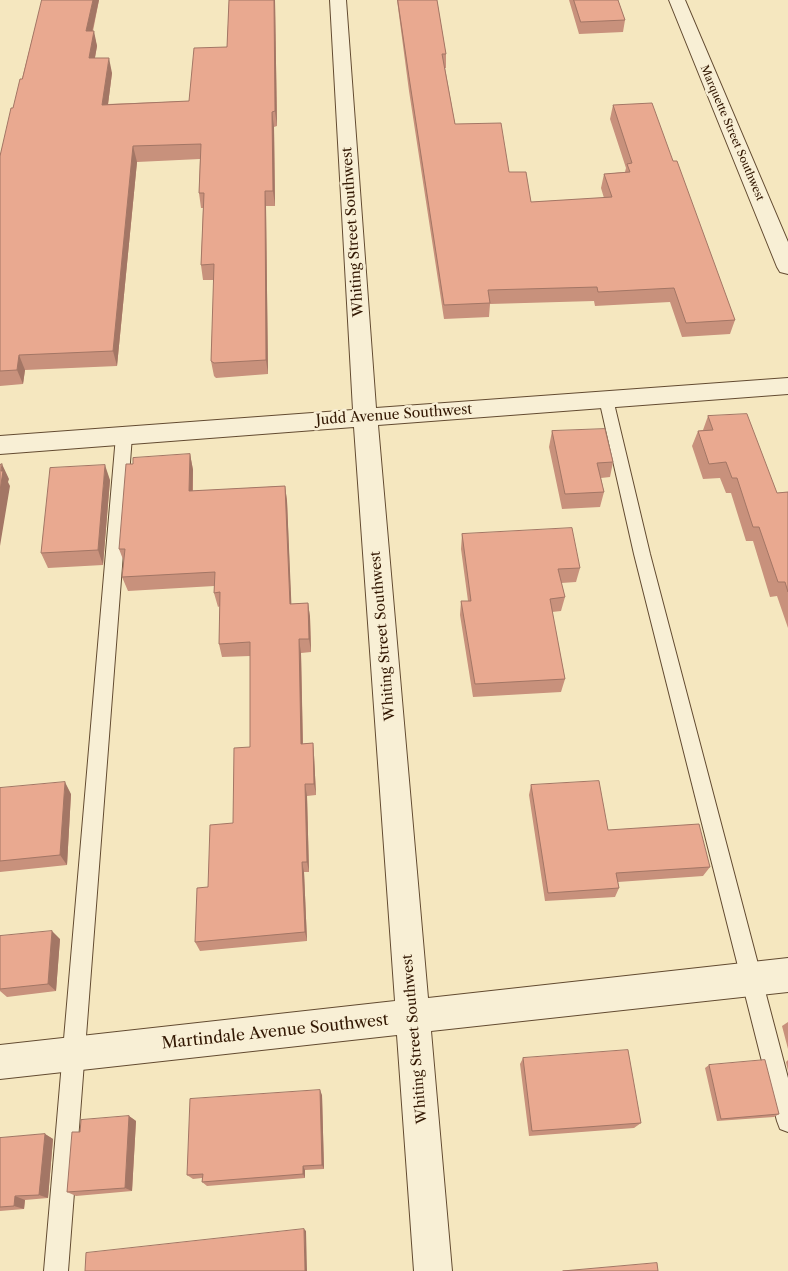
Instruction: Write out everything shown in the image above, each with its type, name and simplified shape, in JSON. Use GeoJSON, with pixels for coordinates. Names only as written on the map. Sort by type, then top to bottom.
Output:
{"type":"FeatureCollection","features":[{"type":"Feature","properties":{"kind":"street","name":"Whiting Street Southwest"},"geometry":{"type":"LineString","coordinates":[[338,0],[365,417],[433,1271]]}},
{"type":"Feature","properties":{"kind":"street","name":"Marquette Street Southwest"},"geometry":{"type":"LineString","coordinates":[[676,0],[788,267]]}},
{"type":"Feature","properties":{"kind":"street","name":"Judd Avenue Southwest"},"geometry":{"type":"LineString","coordinates":[[0,445],[788,386]]}},
{"type":"Feature","properties":{"kind":"street","name":"Martindale Avenue Southwest"},"geometry":{"type":"LineString","coordinates":[[0,1062],[788,975]]}},
{"type":"Feature","properties":{"kind":"lane"},"geometry":{"type":"LineString","coordinates":[[606,399],[642,554],[788,1121]]}},
{"type":"Feature","properties":{"kind":"lane"},"geometry":{"type":"LineString","coordinates":[[56,1271],[124,436]]}},
{"type":"Feature","properties":{"kind":"building"},"geometry":{"type":"Polygon","coordinates":[[[42,0],[93,0],[86,31],[94,31],[89,58],[109,58],[102,105],[189,101],[194,48],[227,47],[229,0],[274,0],[275,111],[272,112],[273,191],[265,191],[266,360],[214,363],[211,361],[214,264],[201,265],[204,193],[199,193],[201,144],[133,146],[113,351],[19,355],[17,370],[0,371],[0,156],[11,108],[13,108],[20,79],[22,79],[42,0]]]}},
{"type":"Feature","properties":{"kind":"building"},"geometry":{"type":"Polygon","coordinates":[[[398,0],[437,0],[446,54],[442,54],[455,124],[501,123],[509,172],[526,172],[531,202],[612,197],[604,174],[630,172],[627,164],[632,163],[613,105],[652,103],[673,161],[677,161],[735,320],[686,323],[674,288],[598,292],[597,287],[488,290],[490,303],[444,305],[398,0]]]}},
{"type":"Feature","properties":{"kind":"building"},"geometry":{"type":"Polygon","coordinates":[[[574,0],[618,0],[625,20],[581,22],[574,0]]]}},
{"type":"Feature","properties":{"kind":"building"},"geometry":{"type":"Polygon","coordinates":[[[747,414],[777,493],[788,492],[788,592],[785,582],[778,582],[759,527],[753,527],[737,478],[732,478],[726,462],[709,464],[698,431],[713,430],[708,416],[747,414]]]}},
{"type":"Feature","properties":{"kind":"building"},"geometry":{"type":"Polygon","coordinates":[[[605,429],[613,462],[597,463],[604,492],[565,494],[552,431],[605,429]]]}},
{"type":"Feature","properties":{"kind":"building"},"geometry":{"type":"Polygon","coordinates":[[[190,454],[189,491],[285,486],[290,604],[308,603],[309,639],[299,639],[301,744],[313,743],[314,784],[305,784],[307,862],[302,862],[305,932],[195,942],[197,888],[208,887],[210,825],[233,823],[234,748],[250,747],[250,642],[219,644],[220,592],[214,593],[215,572],[122,577],[125,549],[119,549],[126,464],[133,464],[133,458],[190,454]]]}},
{"type":"Feature","properties":{"kind":"building"},"geometry":{"type":"Polygon","coordinates":[[[2,464],[1,471],[3,471],[0,491],[0,465],[2,464]]]}},
{"type":"Feature","properties":{"kind":"building"},"geometry":{"type":"Polygon","coordinates":[[[105,465],[98,550],[41,553],[50,468],[105,465]]]}},
{"type":"Feature","properties":{"kind":"building"},"geometry":{"type":"Polygon","coordinates":[[[572,528],[580,568],[558,569],[565,597],[550,599],[565,679],[475,684],[461,601],[471,601],[462,534],[572,528]]]}},
{"type":"Feature","properties":{"kind":"building"},"geometry":{"type":"Polygon","coordinates":[[[599,781],[608,830],[699,824],[710,867],[616,873],[619,888],[548,893],[531,785],[599,781]]]}},
{"type":"Feature","properties":{"kind":"building"},"geometry":{"type":"Polygon","coordinates":[[[65,782],[60,855],[0,861],[0,788],[65,782]]]}},
{"type":"Feature","properties":{"kind":"building"},"geometry":{"type":"Polygon","coordinates":[[[52,931],[48,984],[0,989],[0,936],[52,931]]]}},
{"type":"Feature","properties":{"kind":"building"},"geometry":{"type":"Polygon","coordinates":[[[628,1050],[641,1123],[532,1131],[523,1058],[628,1050]]]}},
{"type":"Feature","properties":{"kind":"building"},"geometry":{"type":"Polygon","coordinates":[[[765,1060],[779,1114],[721,1119],[709,1065],[765,1060]]]}},
{"type":"Feature","properties":{"kind":"building"},"geometry":{"type":"Polygon","coordinates":[[[320,1090],[322,1165],[303,1166],[303,1174],[202,1182],[203,1174],[187,1175],[190,1099],[320,1090]]]}},
{"type":"Feature","properties":{"kind":"building"},"geometry":{"type":"Polygon","coordinates":[[[129,1116],[125,1188],[67,1192],[72,1132],[80,1132],[81,1120],[129,1116]]]}},
{"type":"Feature","properties":{"kind":"building"},"geometry":{"type":"Polygon","coordinates":[[[45,1134],[39,1195],[15,1196],[14,1206],[0,1207],[0,1138],[45,1134]]]}},
{"type":"Feature","properties":{"kind":"building"},"geometry":{"type":"Polygon","coordinates":[[[304,1229],[305,1271],[85,1271],[86,1253],[304,1229]]]}},
{"type":"Feature","properties":{"kind":"building"},"geometry":{"type":"Polygon","coordinates":[[[657,1263],[658,1271],[563,1271],[657,1263]]]}}]}
